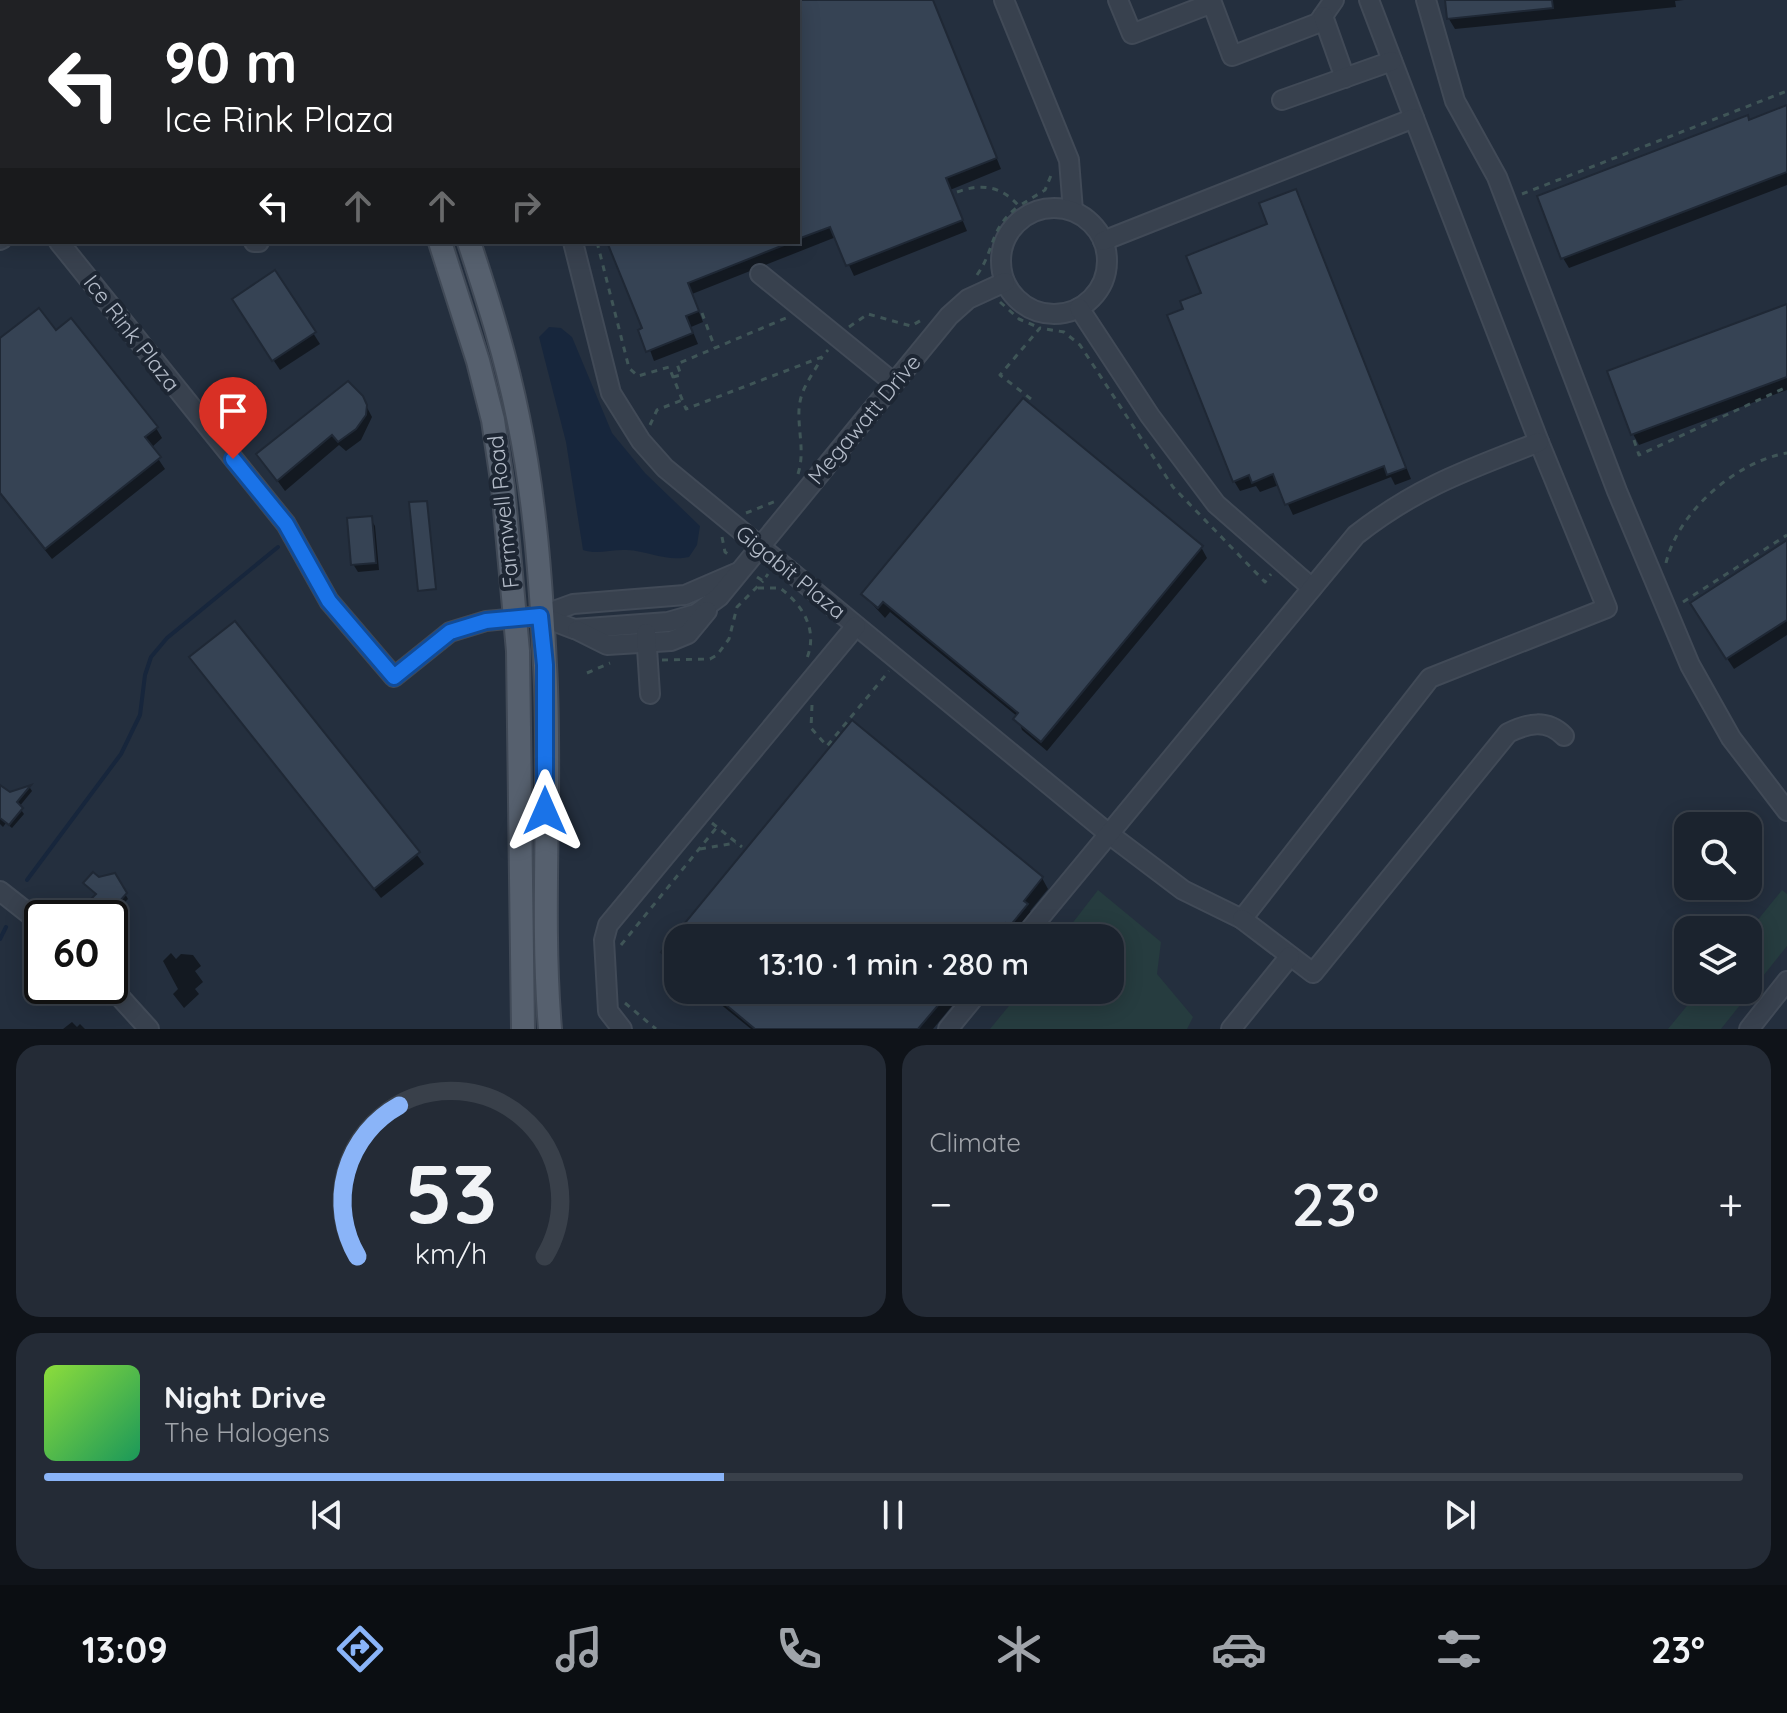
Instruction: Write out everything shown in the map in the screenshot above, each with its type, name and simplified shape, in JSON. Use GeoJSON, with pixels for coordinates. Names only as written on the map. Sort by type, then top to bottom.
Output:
{"type":"FeatureCollection","features":[{"type":"Feature","properties":{"kind":"main road","name":"Farmwell Road"},"geometry":{"type":"LineString","coordinates":[[441,244],[478,361],[493,420],[503,487],[518,651],[523,1029]]}},
{"type":"Feature","properties":{"kind":"main road","name":"Farmwell Road"},"geometry":{"type":"LineString","coordinates":[[470,244],[503,349],[530,484],[545,665],[545,873],[550,1029]]}},
{"type":"Feature","properties":{"kind":"street"},"geometry":{"type":"LineString","coordinates":[[1004,0],[1069,160],[1073,211]]}},
{"type":"Feature","properties":{"kind":"street"},"geometry":{"type":"LineString","coordinates":[[1118,0],[1132,34],[1212,3],[1232,56],[1318,23],[1334,0]]}},
{"type":"Feature","properties":{"kind":"street"},"geometry":{"type":"LineString","coordinates":[[1242,919],[1430,678],[1607,608],[1539,442],[1369,0]]}},
{"type":"Feature","properties":{"kind":"street"},"geometry":{"type":"LineString","coordinates":[[1426,0],[1455,101],[1497,177],[1690,665],[1731,738],[1787,811]]}},
{"type":"Feature","properties":{"kind":"street"},"geometry":{"type":"LineString","coordinates":[[1323,16],[1345,78]]}},
{"type":"Feature","properties":{"kind":"street"},"geometry":{"type":"LineString","coordinates":[[1282,100],[1392,61]]}},
{"type":"Feature","properties":{"kind":"street"},"geometry":{"type":"LineString","coordinates":[[1103,241],[1414,118]]}},
{"type":"Feature","properties":{"kind":"street"},"geometry":{"type":"LineString","coordinates":[[1055,208],[1073,211],[1088,220],[1103,241],[1108,267],[1103,283],[1093,298],[1079,308],[1062,314],[1045,314],[1000,284],[1003,247],[1016,225],[1038,210],[1055,208]]}},
{"type":"Feature","properties":{"kind":"street","name":"Ice Rink Plaza"},"geometry":{"type":"LineString","coordinates":[[61,244],[286,524],[329,601],[394,677],[450,632],[486,621],[540,616],[573,604],[685,595],[740,569]]}},
{"type":"Feature","properties":{"kind":"street","name":"Gigabit Plaza"},"geometry":{"type":"LineString","coordinates":[[574,244],[611,393],[641,441],[665,468],[1109,834],[1183,890],[1242,919],[1290,956]]}},
{"type":"Feature","properties":{"kind":"street"},"geometry":{"type":"LineString","coordinates":[[760,274],[894,383]]}},
{"type":"Feature","properties":{"kind":"street","name":"Megawatt Drive"},"geometry":{"type":"LineString","coordinates":[[540,616],[607,645],[647,645],[688,634],[949,316],[968,299],[1000,284]]}},
{"type":"Feature","properties":{"kind":"street"},"geometry":{"type":"LineString","coordinates":[[1079,308],[1150,416],[1216,504],[1312,588]]}},
{"type":"Feature","properties":{"kind":"street"},"geometry":{"type":"LineString","coordinates":[[1035,924],[1356,535],[1396,503],[1437,482],[1539,442]]}},
{"type":"Feature","properties":{"kind":"street"},"geometry":{"type":"LineString","coordinates":[[574,629],[646,623],[696,614],[719,597]]}},
{"type":"Feature","properties":{"kind":"street"},"geometry":{"type":"LineString","coordinates":[[644,598],[650,694]]}},
{"type":"Feature","properties":{"kind":"street"},"geometry":{"type":"LineString","coordinates":[[622,1029],[608,1011],[604,940],[608,925],[856,626]]}},
{"type":"Feature","properties":{"kind":"street"},"geometry":{"type":"LineString","coordinates":[[1231,1029],[1290,956],[1313,973],[1508,733],[1523,725],[1546,724],[1553,725],[1564,736]]}},
{"type":"Feature","properties":{"kind":"street"},"geometry":{"type":"LineString","coordinates":[[0,891],[24,910]]}},
{"type":"Feature","properties":{"kind":"street"},"geometry":{"type":"LineString","coordinates":[[1749,1029],[1787,981]]}},
{"type":"Feature","properties":{"kind":"street"},"geometry":{"type":"LineString","coordinates":[[126,1004],[149,1029]]}},
{"type":"Feature","properties":{"kind":"street"},"geometry":{"type":"LineString","coordinates":[[948,1029],[969,1004]]}},
{"type":"Feature","properties":{"kind":"path"},"geometry":{"type":"LineString","coordinates":[[1506,200],[1787,91]]}},
{"type":"Feature","properties":{"kind":"path"},"geometry":{"type":"LineString","coordinates":[[969,283],[983,267],[997,226],[1019,206],[1045,190],[1052,179],[1052,169]]}},
{"type":"Feature","properties":{"kind":"path"},"geometry":{"type":"LineString","coordinates":[[957,192],[982,185],[1003,193],[1019,206]]}},
{"type":"Feature","properties":{"kind":"path"},"geometry":{"type":"LineString","coordinates":[[598,244],[629,368],[638,376],[669,367],[686,409],[822,357]]}},
{"type":"Feature","properties":{"kind":"path"},"geometry":{"type":"LineString","coordinates":[[983,267],[1000,284],[1001,302],[1009,310],[1040,328],[1057,329],[1075,339],[1173,487],[1265,582],[1273,572],[1279,578]]}},
{"type":"Feature","properties":{"kind":"path"},"geometry":{"type":"LineString","coordinates":[[702,313],[715,348]]}},
{"type":"Feature","properties":{"kind":"path"},"geometry":{"type":"LineString","coordinates":[[794,483],[802,453],[799,407],[806,383],[822,357],[857,319],[868,314],[911,326],[928,316]]}},
{"type":"Feature","properties":{"kind":"path"},"geometry":{"type":"LineString","coordinates":[[673,377],[681,375],[677,364],[786,318]]}},
{"type":"Feature","properties":{"kind":"path"},"geometry":{"type":"LineString","coordinates":[[1031,399],[1000,375],[1040,328]]}},
{"type":"Feature","properties":{"kind":"path"},"geometry":{"type":"LineString","coordinates":[[1634,440],[1639,455],[1787,387]]}},
{"type":"Feature","properties":{"kind":"path"},"geometry":{"type":"LineString","coordinates":[[651,434],[649,427],[657,410],[682,400]]}},
{"type":"Feature","properties":{"kind":"path"},"geometry":{"type":"LineString","coordinates":[[1660,593],[1676,533],[1700,502],[1755,465],[1787,453]]}},
{"type":"Feature","properties":{"kind":"path"},"geometry":{"type":"LineString","coordinates":[[776,560],[763,581],[740,569],[725,552],[721,534],[742,515],[779,500]]}},
{"type":"Feature","properties":{"kind":"path"},"geometry":{"type":"LineString","coordinates":[[1667,612],[1787,535]]}},
{"type":"Feature","properties":{"kind":"path"},"geometry":{"type":"LineString","coordinates":[[758,588],[780,588],[804,611],[810,631],[806,661]]}},
{"type":"Feature","properties":{"kind":"path"},"geometry":{"type":"LineString","coordinates":[[700,814],[742,847]]}},
{"type":"Feature","properties":{"kind":"path"},"geometry":{"type":"LineString","coordinates":[[615,953],[717,827]]}},
{"type":"Feature","properties":{"kind":"path"},"geometry":{"type":"LineString","coordinates":[[700,849],[737,843]]}},
{"type":"Feature","properties":{"kind":"path"},"geometry":{"type":"LineString","coordinates":[[617,997],[656,1029]]}},
{"type":"Feature","properties":{"kind":"green space"},"geometry":{"type":"Polygon","coordinates":[[[1098,890],[1161,942],[1157,974],[1193,1017],[1187,1029],[990,1029],[1011,1004],[1124,1004],[1124,924],[1072,924],[1098,890]]]}},
{"type":"Feature","properties":{"kind":"green space"},"geometry":{"type":"Polygon","coordinates":[[[1782,890],[1787,894],[1787,946],[1762,977],[1762,916],[1782,890]]]}},
{"type":"Feature","properties":{"kind":"green space"},"geometry":{"type":"Polygon","coordinates":[[[1689,1004],[1741,1004],[1721,1029],[1668,1029],[1689,1004]]]}},
{"type":"Feature","properties":{"kind":"water"},"geometry":{"type":"Polygon","coordinates":[[[549,327],[561,328],[572,337],[612,433],[645,473],[700,526],[697,545],[689,557],[673,558],[627,550],[583,550],[566,442],[539,337],[549,327]]]}},
{"type":"Feature","properties":{"kind":"building"},"geometry":{"type":"Polygon","coordinates":[[[800,0],[933,0],[997,158],[946,178],[963,220],[846,266],[830,227],[800,238],[800,0]]]}},
{"type":"Feature","properties":{"kind":"building"},"geometry":{"type":"Polygon","coordinates":[[[1445,0],[1552,0],[1553,8],[1447,19],[1445,0]]]}},
{"type":"Feature","properties":{"kind":"building"},"geometry":{"type":"Polygon","coordinates":[[[1787,105],[1787,172],[1561,259],[1537,196],[1748,115],[1749,120],[1787,105]]]}},
{"type":"Feature","properties":{"kind":"building"},"geometry":{"type":"Polygon","coordinates":[[[1296,189],[1406,468],[1387,475],[1384,466],[1285,505],[1273,474],[1252,483],[1249,475],[1233,482],[1167,315],[1183,309],[1180,301],[1201,293],[1186,256],[1267,224],[1259,203],[1296,189]]]}},
{"type":"Feature","properties":{"kind":"building"},"geometry":{"type":"Polygon","coordinates":[[[608,244],[786,244],[688,283],[699,311],[686,316],[693,333],[646,352],[638,330],[642,328],[608,244]]]}},
{"type":"Feature","properties":{"kind":"building"},"geometry":{"type":"Polygon","coordinates":[[[275,270],[316,332],[272,361],[232,299],[275,270]]]}},
{"type":"Feature","properties":{"kind":"building"},"geometry":{"type":"Polygon","coordinates":[[[1787,304],[1787,377],[1631,435],[1607,371],[1787,304]]]}},
{"type":"Feature","properties":{"kind":"building"},"geometry":{"type":"Polygon","coordinates":[[[39,308],[56,330],[71,318],[158,427],[145,437],[161,457],[45,549],[0,493],[0,338],[39,308]]]}},
{"type":"Feature","properties":{"kind":"building"},"geometry":{"type":"Polygon","coordinates":[[[348,381],[363,396],[367,405],[366,415],[356,429],[338,442],[332,435],[277,481],[256,454],[348,381]]]}},
{"type":"Feature","properties":{"kind":"building"},"geometry":{"type":"Polygon","coordinates":[[[1023,398],[1203,546],[1041,742],[1013,719],[1018,713],[883,602],[878,608],[861,594],[1023,398]]]}},
{"type":"Feature","properties":{"kind":"building"},"geometry":{"type":"Polygon","coordinates":[[[427,501],[436,589],[418,591],[409,502],[427,501]]]}},
{"type":"Feature","properties":{"kind":"building"},"geometry":{"type":"Polygon","coordinates":[[[372,516],[376,563],[351,565],[347,518],[372,516]]]}},
{"type":"Feature","properties":{"kind":"building"},"geometry":{"type":"Polygon","coordinates":[[[1787,540],[1787,620],[1726,659],[1690,603],[1787,540]]]}},
{"type":"Feature","properties":{"kind":"building"},"geometry":{"type":"Polygon","coordinates":[[[235,621],[420,852],[374,889],[189,657],[235,621]]]}},
{"type":"Feature","properties":{"kind":"building"},"geometry":{"type":"Polygon","coordinates":[[[852,720],[1043,877],[1024,901],[1028,904],[1012,924],[684,924],[852,720]]]}},
{"type":"Feature","properties":{"kind":"building"},"geometry":{"type":"Polygon","coordinates":[[[0,785],[10,792],[31,785],[17,802],[23,808],[9,825],[0,818],[0,785]]]}},
{"type":"Feature","properties":{"kind":"building"},"geometry":{"type":"Polygon","coordinates":[[[93,872],[99,877],[115,873],[127,893],[121,900],[92,900],[96,894],[83,883],[93,872]]]}},
{"type":"Feature","properties":{"kind":"building"},"geometry":{"type":"Polygon","coordinates":[[[725,1004],[939,1004],[918,1029],[755,1029],[725,1004]]]}},
{"type":"Feature","properties":{"kind":"waterway"},"geometry":{"type":"LineString","coordinates":[[27,880],[121,754],[140,715],[145,675],[151,657],[167,638],[278,547]]}},
{"type":"Feature","properties":{"kind":"waterway"},"geometry":{"type":"LineString","coordinates":[[0,939],[6,927]]}},
{"type":"Feature","properties":{"kind":"route"},"geometry":{"type":"LineString","coordinates":[[233,459],[286,524],[329,601],[394,677],[450,632],[486,621],[540,616],[545,665],[545,811]]}}]}
